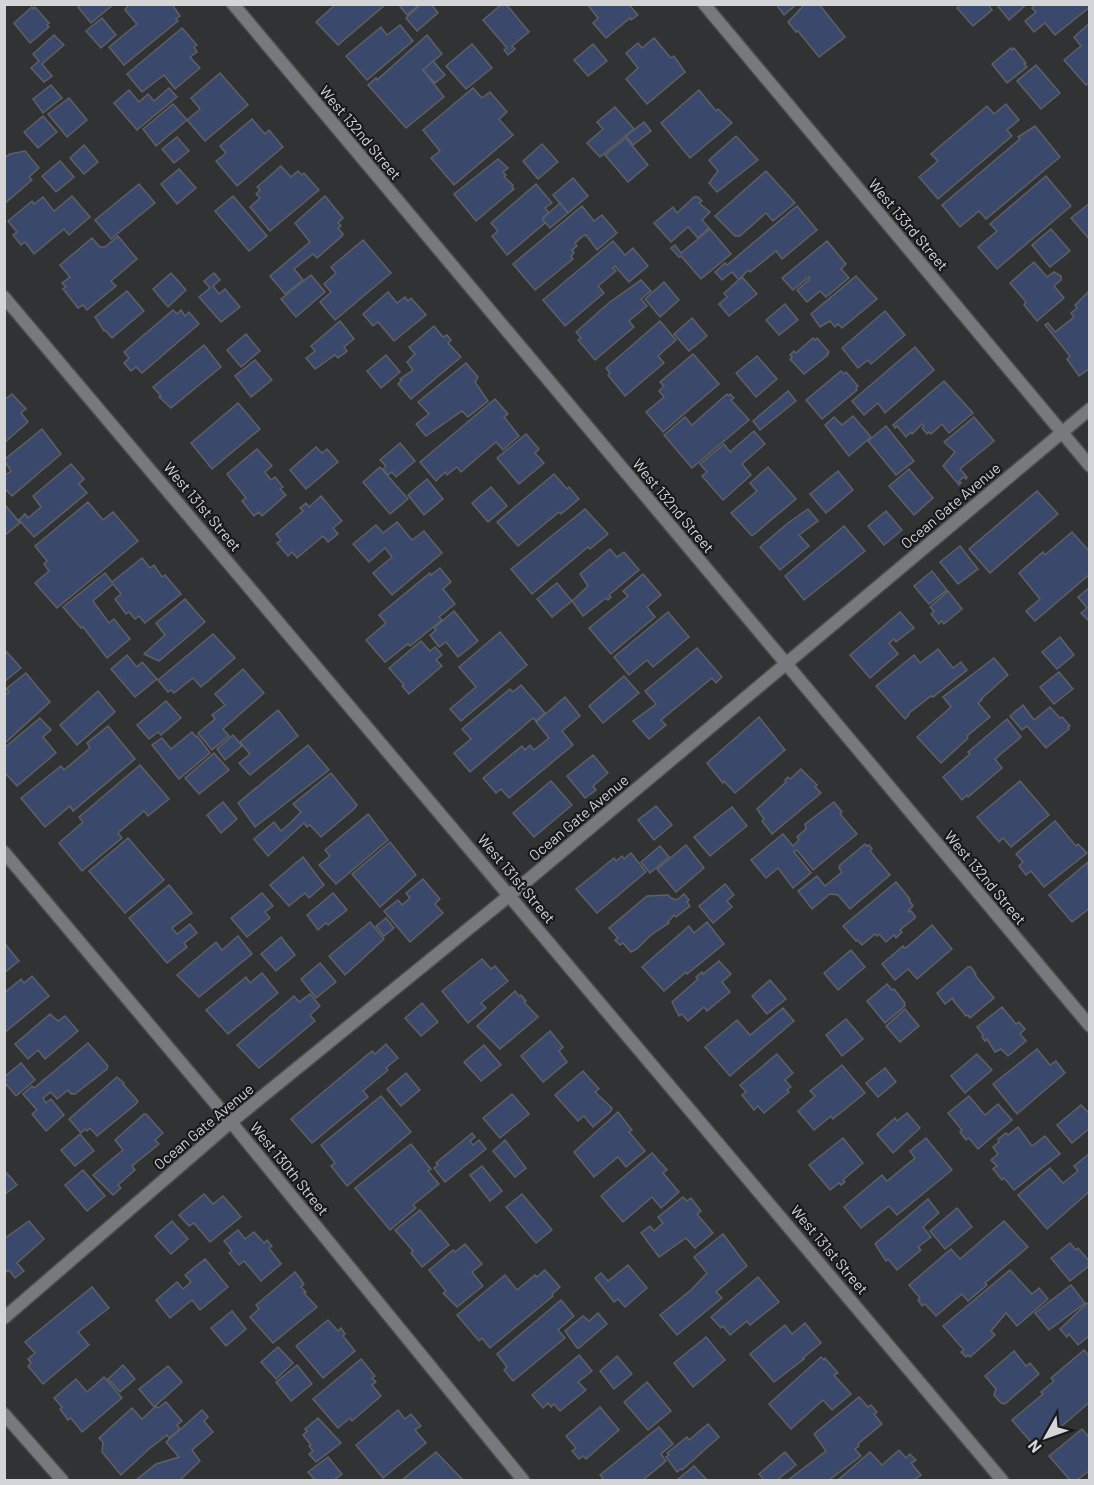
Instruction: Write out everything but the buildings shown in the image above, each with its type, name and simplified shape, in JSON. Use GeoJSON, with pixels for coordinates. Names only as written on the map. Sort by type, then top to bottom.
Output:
{"type":"FeatureCollection","features":[{"type":"Feature","properties":{"kind":"street","name":"West 132nd Street"},"geometry":{"type":"LineString","coordinates":[[233,4],[1089,1026]]}},
{"type":"Feature","properties":{"kind":"street","name":"West 133rd Street"},"geometry":{"type":"LineString","coordinates":[[704,4],[1089,466]]}},
{"type":"Feature","properties":{"kind":"street","name":"West 131st Street"},"geometry":{"type":"LineString","coordinates":[[4,297],[1002,1480]]}},
{"type":"Feature","properties":{"kind":"street","name":"Ocean Gate Avenue"},"geometry":{"type":"LineString","coordinates":[[4,1318],[231,1122],[510,895],[1089,409]]}},
{"type":"Feature","properties":{"kind":"street","name":"West 130th Street"},"geometry":{"type":"LineString","coordinates":[[4,852],[231,1122],[522,1480]]}},
{"type":"Feature","properties":{"kind":"street"},"geometry":{"type":"LineString","coordinates":[[4,1414],[62,1480]]}}]}
